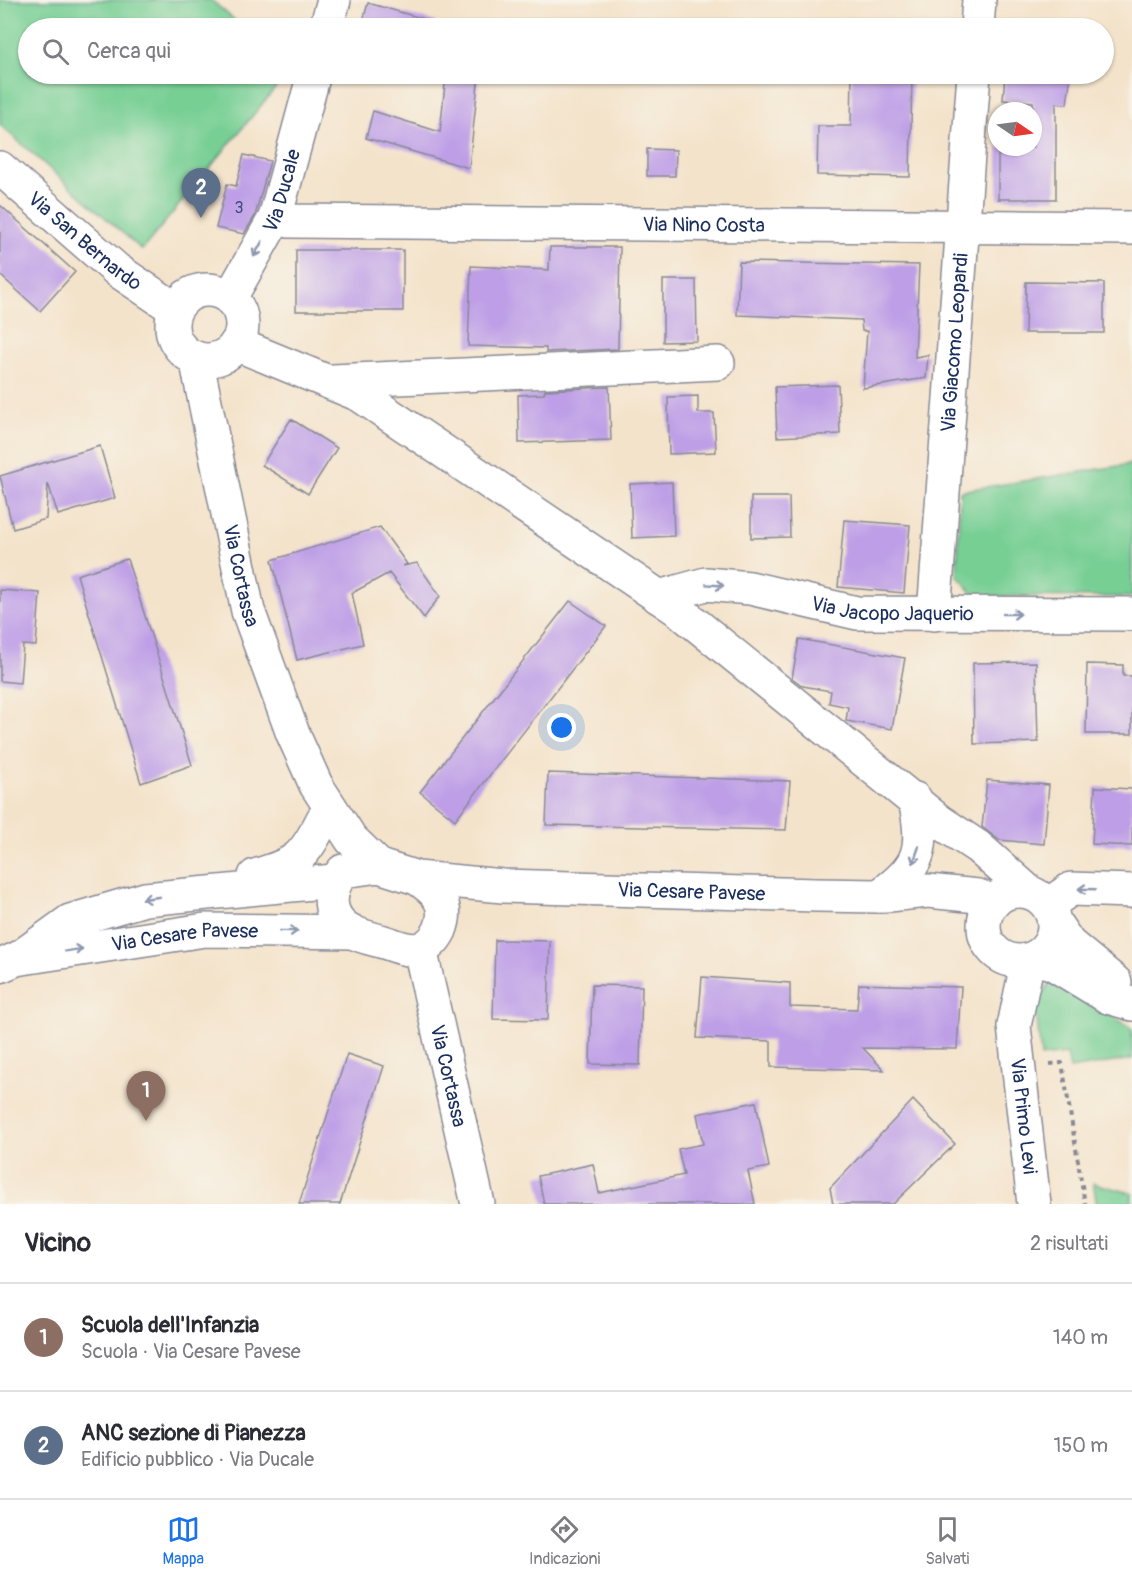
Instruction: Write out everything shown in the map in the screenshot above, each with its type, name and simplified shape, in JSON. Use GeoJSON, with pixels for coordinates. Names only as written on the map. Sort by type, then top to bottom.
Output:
{"type":"FeatureCollection","features":[{"type":"Feature","properties":{"kind":"street"},"geometry":{"type":"LineString","coordinates":[[329,18],[334,0]]}},
{"type":"Feature","properties":{"kind":"street"},"geometry":{"type":"LineString","coordinates":[[978,18],[979,0]]}},
{"type":"Feature","properties":{"kind":"street","name":"Via Ducale"},"geometry":{"type":"LineString","coordinates":[[230,298],[274,218],[311,84]]}},
{"type":"Feature","properties":{"kind":"street","name":"Via Giacomo Leopardi"},"geometry":{"type":"LineString","coordinates":[[934,614],[973,84]]}},
{"type":"Feature","properties":{"kind":"street","name":"Via San Bernardo"},"geometry":{"type":"LineString","coordinates":[[0,168],[117,270],[175,309]]}},
{"type":"Feature","properties":{"kind":"street","name":"Via Nino Costa"},"geometry":{"type":"LineString","coordinates":[[274,218],[290,221],[1132,228]]}},
{"type":"Feature","properties":{"kind":"street"},"geometry":{"type":"LineString","coordinates":[[200,290],[222,292],[230,298],[241,315],[241,335],[236,344],[219,358],[196,358],[182,350],[172,332],[175,309],[190,294],[200,290]]}},
{"type":"Feature","properties":{"kind":"street"},"geometry":{"type":"LineString","coordinates":[[236,344],[360,395],[658,597],[915,799],[939,821],[978,847],[1014,913],[1052,938],[1047,948],[1030,959]]}},
{"type":"Feature","properties":{"kind":"street","name":"Via Cortassa"},"geometry":{"type":"LineString","coordinates":[[196,358],[248,611],[293,734],[316,784],[351,839],[379,866]]}},
{"type":"Feature","properties":{"kind":"street"},"geometry":{"type":"LineString","coordinates":[[329,381],[718,363]]}},
{"type":"Feature","properties":{"kind":"street","name":"Via Jacopo Jaquerio"},"geometry":{"type":"LineString","coordinates":[[658,597],[706,584],[750,588],[857,613],[1132,614]]}},
{"type":"Feature","properties":{"kind":"street","name":"Via Cortassa"},"geometry":{"type":"LineString","coordinates":[[316,784],[339,876]]}},
{"type":"Feature","properties":{"kind":"street"},"geometry":{"type":"LineString","coordinates":[[879,896],[902,880],[917,858],[922,833],[915,799]]}},
{"type":"Feature","properties":{"kind":"street"},"geometry":{"type":"LineString","coordinates":[[201,893],[296,862],[309,847],[323,819]]}},
{"type":"Feature","properties":{"kind":"street","name":"Via Cesare Pavese"},"geometry":{"type":"LineString","coordinates":[[6,959],[70,921],[145,899],[339,876],[379,866],[417,878],[503,886],[879,896],[928,891],[978,896],[1014,913]]}},
{"type":"Feature","properties":{"kind":"street"},"geometry":{"type":"LineString","coordinates":[[339,876],[329,901],[336,918],[353,932]]}},
{"type":"Feature","properties":{"kind":"street","name":"Via Cesare Pavese"},"geometry":{"type":"LineString","coordinates":[[6,959],[205,930],[353,932],[410,949],[428,944],[444,921],[445,907],[435,891],[417,878]]}},
{"type":"Feature","properties":{"kind":"street"},"geometry":{"type":"LineString","coordinates":[[428,944],[478,901],[503,886]]}},
{"type":"Feature","properties":{"kind":"street"},"geometry":{"type":"LineString","coordinates":[[1014,913],[1071,889],[1132,891]]}},
{"type":"Feature","properties":{"kind":"street"},"geometry":{"type":"LineString","coordinates":[[1014,913],[1005,958],[1052,963],[1108,997],[1130,1003]]}},
{"type":"Feature","properties":{"kind":"street"},"geometry":{"type":"LineString","coordinates":[[1014,913],[1069,944],[1113,980],[1130,1003]]}},
{"type":"Feature","properties":{"kind":"street","name":"Via Primo Levi"},"geometry":{"type":"LineString","coordinates":[[1014,913],[1005,1009],[1014,1026]]}},
{"type":"Feature","properties":{"kind":"street","name":"Via Cortassa"},"geometry":{"type":"LineString","coordinates":[[428,944],[478,1204]]}},
{"type":"Feature","properties":{"kind":"street","name":"Via Primo Levi"},"geometry":{"type":"LineString","coordinates":[[1030,959],[1014,1026],[1034,1204]]}},
{"type":"Feature","properties":{"kind":"path"},"geometry":{"type":"LineString","coordinates":[[1019,1067],[1062,1063],[1085,1204]]}},
{"type":"Feature","properties":{"kind":"green space"},"geometry":{"type":"Polygon","coordinates":[[[0,0],[211,0],[232,18],[18,18],[18,84],[279,84],[142,250],[0,125],[0,0]]]}},
{"type":"Feature","properties":{"kind":"green space"},"geometry":{"type":"Polygon","coordinates":[[[1132,464],[1132,597],[975,596],[957,575],[960,491],[1132,464]]]}},
{"type":"Feature","properties":{"kind":"green space"},"geometry":{"type":"Polygon","coordinates":[[[1062,981],[1132,1029],[1132,1059],[1070,1069],[1067,1054],[1041,1057],[1035,1001],[1052,982],[1062,981]]]}},
{"type":"Feature","properties":{"kind":"green space"},"geometry":{"type":"Polygon","coordinates":[[[1093,1183],[1132,1193],[1132,1204],[1097,1204],[1093,1183]]]}},
{"type":"Feature","properties":{"kind":"building"},"geometry":{"type":"Polygon","coordinates":[[[368,3],[421,18],[364,18],[368,3]]]}},
{"type":"Feature","properties":{"kind":"building"},"geometry":{"type":"Polygon","coordinates":[[[445,84],[478,84],[469,168],[366,138],[373,111],[440,132],[445,84]]]}},
{"type":"Feature","properties":{"kind":"building"},"geometry":{"type":"Polygon","coordinates":[[[852,84],[912,84],[910,177],[817,175],[818,126],[851,126],[852,84]]]}},
{"type":"Feature","properties":{"kind":"building"},"geometry":{"type":"Polygon","coordinates":[[[1004,84],[1070,84],[1067,104],[1056,103],[1056,199],[998,199],[998,156],[1042,156],[1042,102],[1003,100],[1004,84]]]}},
{"type":"Feature","properties":{"kind":"building"},"geometry":{"type":"Polygon","coordinates":[[[647,149],[676,150],[675,176],[647,176],[647,149]]]}},
{"type":"Feature","properties":{"kind":"building"},"geometry":{"type":"Polygon","coordinates":[[[244,155],[270,161],[255,216],[244,234],[216,228],[227,184],[236,186],[244,155]]]}},
{"type":"Feature","properties":{"kind":"building"},"geometry":{"type":"Polygon","coordinates":[[[0,205],[75,272],[40,311],[0,275],[0,205]]]}},
{"type":"Feature","properties":{"kind":"building"},"geometry":{"type":"Polygon","coordinates":[[[550,247],[620,247],[618,349],[546,352],[546,348],[468,346],[471,266],[549,270],[550,247]]]}},
{"type":"Feature","properties":{"kind":"building"},"geometry":{"type":"Polygon","coordinates":[[[296,250],[403,250],[403,311],[296,311],[296,250]]]}},
{"type":"Feature","properties":{"kind":"building"},"geometry":{"type":"Polygon","coordinates":[[[739,262],[919,265],[915,357],[928,355],[926,378],[863,388],[867,331],[862,331],[861,320],[737,315],[739,262]]]}},
{"type":"Feature","properties":{"kind":"building"},"geometry":{"type":"Polygon","coordinates":[[[663,280],[696,280],[697,341],[663,342],[663,280]]]}},
{"type":"Feature","properties":{"kind":"building"},"geometry":{"type":"Polygon","coordinates":[[[1026,282],[1104,283],[1104,333],[1025,333],[1026,282]]]}},
{"type":"Feature","properties":{"kind":"building"},"geometry":{"type":"Polygon","coordinates":[[[838,385],[840,434],[777,437],[775,387],[838,385]]]}},
{"type":"Feature","properties":{"kind":"building"},"geometry":{"type":"Polygon","coordinates":[[[609,387],[611,440],[519,443],[518,395],[544,394],[545,390],[609,387]]]}},
{"type":"Feature","properties":{"kind":"building"},"geometry":{"type":"Polygon","coordinates":[[[698,396],[698,413],[714,413],[716,452],[669,454],[668,397],[698,396]]]}},
{"type":"Feature","properties":{"kind":"building"},"geometry":{"type":"Polygon","coordinates":[[[291,419],[337,448],[308,494],[262,465],[291,419]]]}},
{"type":"Feature","properties":{"kind":"building"},"geometry":{"type":"Polygon","coordinates":[[[100,446],[115,498],[58,515],[48,483],[46,519],[13,529],[0,476],[100,446]]]}},
{"type":"Feature","properties":{"kind":"building"},"geometry":{"type":"Polygon","coordinates":[[[672,482],[674,536],[632,538],[630,484],[672,482]]]}},
{"type":"Feature","properties":{"kind":"building"},"geometry":{"type":"Polygon","coordinates":[[[751,497],[789,497],[790,537],[751,538],[751,497]]]}},
{"type":"Feature","properties":{"kind":"building"},"geometry":{"type":"Polygon","coordinates":[[[844,520],[910,525],[904,593],[838,587],[844,520]]]}},
{"type":"Feature","properties":{"kind":"building"},"geometry":{"type":"Polygon","coordinates":[[[380,527],[407,564],[403,566],[417,563],[440,596],[424,618],[389,573],[352,593],[363,644],[297,660],[272,560],[380,527]]]}},
{"type":"Feature","properties":{"kind":"building"},"geometry":{"type":"Polygon","coordinates":[[[127,559],[192,765],[141,783],[77,575],[127,559]]]}},
{"type":"Feature","properties":{"kind":"building"},"geometry":{"type":"Polygon","coordinates":[[[0,590],[40,593],[36,646],[23,645],[20,683],[0,681],[0,590]]]}},
{"type":"Feature","properties":{"kind":"building"},"geometry":{"type":"Polygon","coordinates":[[[570,601],[606,626],[455,820],[420,792],[570,601]]]}},
{"type":"Feature","properties":{"kind":"building"},"geometry":{"type":"Polygon","coordinates":[[[799,639],[905,658],[892,729],[846,721],[848,707],[829,703],[831,691],[803,686],[792,678],[799,639]]]}},
{"type":"Feature","properties":{"kind":"building"},"geometry":{"type":"Polygon","coordinates":[[[1036,662],[1038,742],[974,744],[973,663],[1036,662]]]}},
{"type":"Feature","properties":{"kind":"building"},"geometry":{"type":"Polygon","coordinates":[[[1087,664],[1123,665],[1123,676],[1132,676],[1132,734],[1086,734],[1087,664]]]}},
{"type":"Feature","properties":{"kind":"building"},"geometry":{"type":"Polygon","coordinates":[[[548,773],[790,781],[786,830],[546,825],[548,773]]]}},
{"type":"Feature","properties":{"kind":"building"},"geometry":{"type":"Polygon","coordinates":[[[987,780],[1049,785],[1044,844],[999,840],[982,827],[987,780]]]}},
{"type":"Feature","properties":{"kind":"building"},"geometry":{"type":"Polygon","coordinates":[[[1095,787],[1132,789],[1132,846],[1092,844],[1095,787]]]}},
{"type":"Feature","properties":{"kind":"building"},"geometry":{"type":"Polygon","coordinates":[[[495,940],[550,941],[548,1020],[493,1019],[495,940]]]}},
{"type":"Feature","properties":{"kind":"building"},"geometry":{"type":"Polygon","coordinates":[[[702,977],[790,983],[790,1007],[857,1009],[859,984],[961,987],[957,1049],[863,1048],[884,1070],[771,1067],[771,1041],[697,1038],[702,977]]]}},
{"type":"Feature","properties":{"kind":"building"},"geometry":{"type":"Polygon","coordinates":[[[592,985],[642,986],[640,1065],[590,1064],[592,985]]]}},
{"type":"Feature","properties":{"kind":"building"},"geometry":{"type":"Polygon","coordinates":[[[347,1054],[384,1066],[340,1204],[299,1204],[347,1054]]]}},
{"type":"Feature","properties":{"kind":"building"},"geometry":{"type":"Polygon","coordinates":[[[913,1100],[955,1144],[893,1204],[833,1204],[830,1188],[913,1100]]]}},
{"type":"Feature","properties":{"kind":"building"},"geometry":{"type":"Polygon","coordinates":[[[756,1102],[769,1167],[748,1171],[755,1204],[544,1204],[538,1176],[593,1164],[599,1193],[684,1175],[678,1149],[703,1144],[697,1114],[756,1102]]]}},
{"type":"Feature","properties":{"kind":"place","name":"ANC sezione di Pianezza"},"geometry":{"type":"Point","coordinates":[201,218]}},
{"type":"Feature","properties":{"kind":"place","name":"Scuola dell'Infanzia"},"geometry":{"type":"Point","coordinates":[146,1121]}}]}
